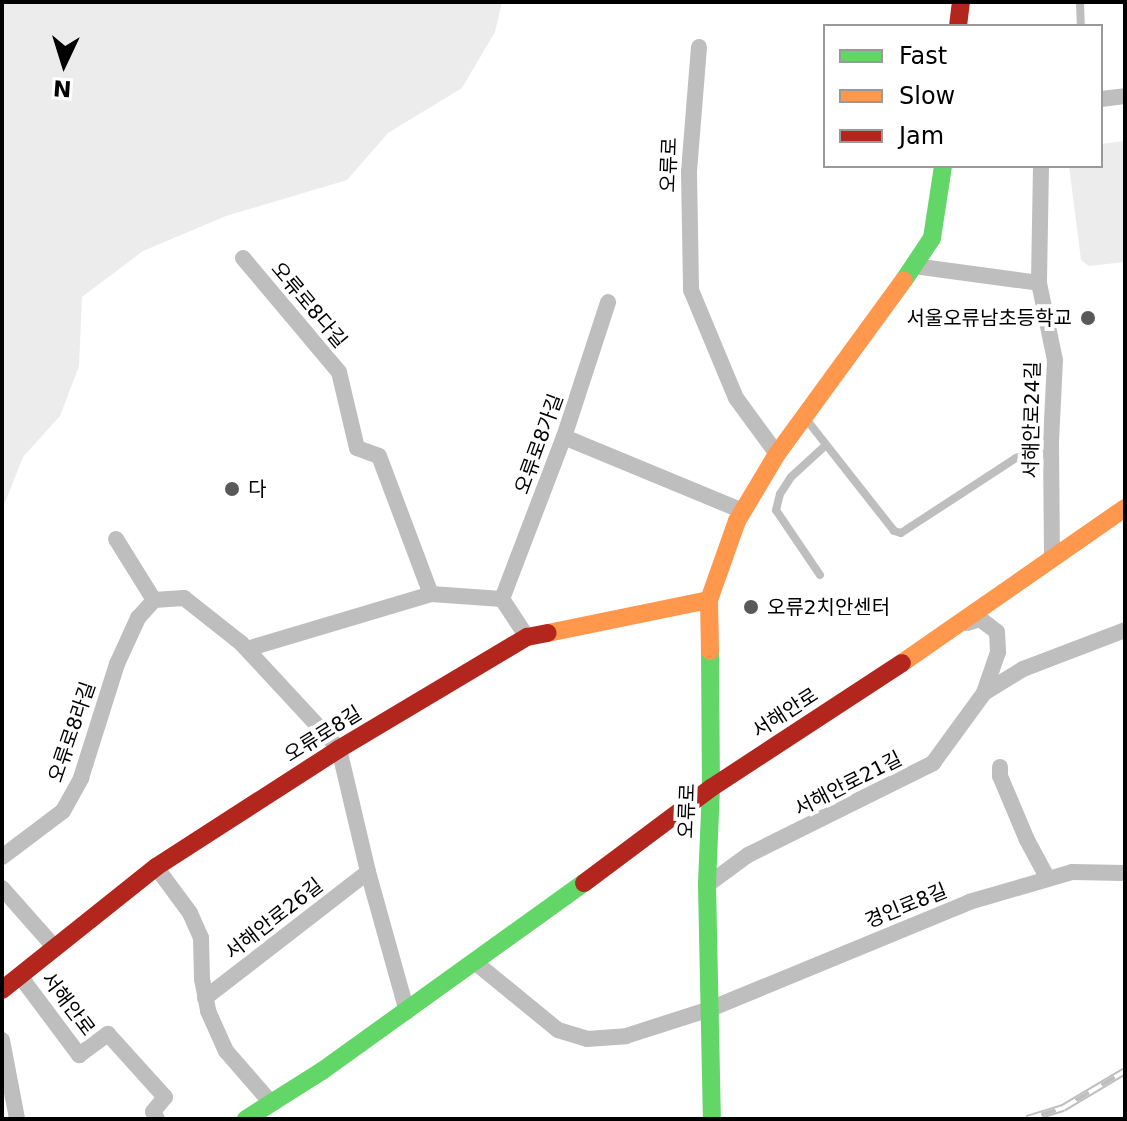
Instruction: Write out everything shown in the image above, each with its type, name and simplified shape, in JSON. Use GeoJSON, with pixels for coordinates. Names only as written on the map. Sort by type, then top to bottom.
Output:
{"type":"FeatureCollection","features":[{"type":"Feature","properties":{"kind":"main road"},"geometry":{"type":"LineString","coordinates":[[958,24],[961,2]]}},
{"type":"Feature","properties":{"kind":"main road","name":"오류로"},"geometry":{"type":"LineString","coordinates":[[712,1119],[707,885],[711,788],[709,600],[743,511],[777,454],[932,238],[943,168]]}},
{"type":"Feature","properties":{"kind":"main road","name":"서해안로"},"geometry":{"type":"LineString","coordinates":[[246,1119],[476,963],[711,788],[953,629],[1125,508]]}},
{"type":"Feature","properties":{"kind":"main road","name":"오류로8길"},"geometry":{"type":"LineString","coordinates":[[2,990],[156,867],[339,749],[527,637],[709,600]]}},
{"type":"Feature","properties":{"kind":"street","name":"오류로"},"geometry":{"type":"LineString","coordinates":[[699,47],[689,172],[691,290],[736,398],[777,454]]}},
{"type":"Feature","properties":{"kind":"street"},"geometry":{"type":"LineString","coordinates":[[1103,99],[1125,96]]}},
{"type":"Feature","properties":{"kind":"street","name":"서해안로24길"},"geometry":{"type":"LineString","coordinates":[[1041,168],[1039,283],[1055,360],[1051,443],[1052,559]]}},
{"type":"Feature","properties":{"kind":"street","name":"오류로8다길"},"geometry":{"type":"LineString","coordinates":[[243,258],[339,372],[357,448],[379,456],[431,594]]}},
{"type":"Feature","properties":{"kind":"street"},"geometry":{"type":"LineString","coordinates":[[914,266],[1039,283]]}},
{"type":"Feature","properties":{"kind":"street","name":"오류로8가길"},"geometry":{"type":"LineString","coordinates":[[502,599],[564,437],[608,302]]}},
{"type":"Feature","properties":{"kind":"street"},"geometry":{"type":"LineString","coordinates":[[564,437],[743,511]]}},
{"type":"Feature","properties":{"kind":"street"},"geometry":{"type":"LineString","coordinates":[[116,539],[154,600],[184,598],[200,608],[247,649],[339,749],[368,872],[407,1012]]}},
{"type":"Feature","properties":{"kind":"street"},"geometry":{"type":"LineString","coordinates":[[247,649],[431,594],[502,599],[527,637]]}},
{"type":"Feature","properties":{"kind":"street","name":"오류로8라길"},"geometry":{"type":"LineString","coordinates":[[2,857],[63,811],[81,778],[117,664],[138,618],[154,600]]}},
{"type":"Feature","properties":{"kind":"street","name":"서해안로21길"},"geometry":{"type":"LineString","coordinates":[[707,885],[748,855],[933,763],[984,693],[998,652],[997,632],[980,619],[953,629]]}},
{"type":"Feature","properties":{"kind":"street","name":"서해안로21길"},"geometry":{"type":"LineString","coordinates":[[984,693],[1023,669],[1125,630]]}},
{"type":"Feature","properties":{"kind":"street"},"geometry":{"type":"LineString","coordinates":[[1000,767],[1000,776],[1027,840],[1048,879]]}},
{"type":"Feature","properties":{"kind":"street"},"geometry":{"type":"LineString","coordinates":[[156,867],[190,913],[201,938],[205,998],[226,1051],[272,1104]]}},
{"type":"Feature","properties":{"kind":"street","name":"서해안로26길"},"geometry":{"type":"LineString","coordinates":[[205,998],[368,872]]}},
{"type":"Feature","properties":{"kind":"street","name":"경인로8길"},"geometry":{"type":"LineString","coordinates":[[710,1009],[969,902],[1072,872],[1125,873]]}},
{"type":"Feature","properties":{"kind":"street"},"geometry":{"type":"LineString","coordinates":[[2,888],[55,948]]}},
{"type":"Feature","properties":{"kind":"street"},"geometry":{"type":"LineString","coordinates":[[476,963],[558,1030],[587,1039],[626,1036],[710,1009]]}},
{"type":"Feature","properties":{"kind":"street","name":"서해안로"},"geometry":{"type":"LineString","coordinates":[[20,976],[79,1055],[108,1034],[165,1097],[153,1112],[157,1119]]}},
{"type":"Feature","properties":{"kind":"street"},"geometry":{"type":"LineString","coordinates":[[2,1040],[5,1071],[17,1119]]}},
{"type":"Feature","properties":{"kind":"lane"},"geometry":{"type":"LineString","coordinates":[[1080,2],[1081,24]]}},
{"type":"Feature","properties":{"kind":"lane"},"geometry":{"type":"LineString","coordinates":[[805,419],[894,531],[901,533],[1016,458],[1051,443]]}},
{"type":"Feature","properties":{"kind":"lane"},"geometry":{"type":"LineString","coordinates":[[820,575],[776,510],[780,494],[791,477],[826,445]]}},
{"type":"Feature","properties":{"kind":"shaded area"},"geometry":{"type":"Polygon","coordinates":[[[2,2],[502,2],[495,32],[462,88],[388,133],[347,180],[226,216],[143,251],[82,297],[79,366],[60,416],[23,457],[2,510],[2,2]]]}},
{"type":"Feature","properties":{"kind":"shaded area"},"geometry":{"type":"Polygon","coordinates":[[[1125,141],[1125,262],[1089,266],[1081,260],[1069,168],[1103,168],[1103,144],[1125,141]]]}},
{"type":"Feature","properties":{"kind":"railway"},"geometry":{"type":"LineString","coordinates":[[1027,1119],[1063,1108],[1125,1071]]}},
{"type":"Feature","properties":{"kind":"traffic: fast"},"geometry":{"type":"LineString","coordinates":[[904,280],[932,238],[943,168]]}},
{"type":"Feature","properties":{"kind":"traffic: fast"},"geometry":{"type":"LineString","coordinates":[[710,651],[711,788],[707,885],[712,1119]]}},
{"type":"Feature","properties":{"kind":"traffic: fast"},"geometry":{"type":"LineString","coordinates":[[246,1119],[322,1071],[584,883]]}},
{"type":"Feature","properties":{"kind":"traffic: slow"},"geometry":{"type":"LineString","coordinates":[[710,651],[709,600],[737,521],[777,454],[904,280]]}},
{"type":"Feature","properties":{"kind":"traffic: slow"},"geometry":{"type":"LineString","coordinates":[[902,663],[1125,508]]}},
{"type":"Feature","properties":{"kind":"traffic: slow"},"geometry":{"type":"LineString","coordinates":[[548,633],[709,600]]}},
{"type":"Feature","properties":{"kind":"traffic: jam"},"geometry":{"type":"LineString","coordinates":[[958,24],[961,2]]}},
{"type":"Feature","properties":{"kind":"traffic: jam"},"geometry":{"type":"LineString","coordinates":[[2,990],[156,867],[339,749],[527,637],[548,633]]}},
{"type":"Feature","properties":{"kind":"traffic: jam"},"geometry":{"type":"LineString","coordinates":[[584,883],[711,788],[902,663]]}},
{"type":"Feature","properties":{"kind":"place","name":"서울오류남초등학교"},"geometry":{"type":"Point","coordinates":[1088,318]}},
{"type":"Feature","properties":{"kind":"place","name":"다"},"geometry":{"type":"Point","coordinates":[232,489]}},
{"type":"Feature","properties":{"kind":"place","name":"오류2치안센터"},"geometry":{"type":"Point","coordinates":[751,607]}}]}
